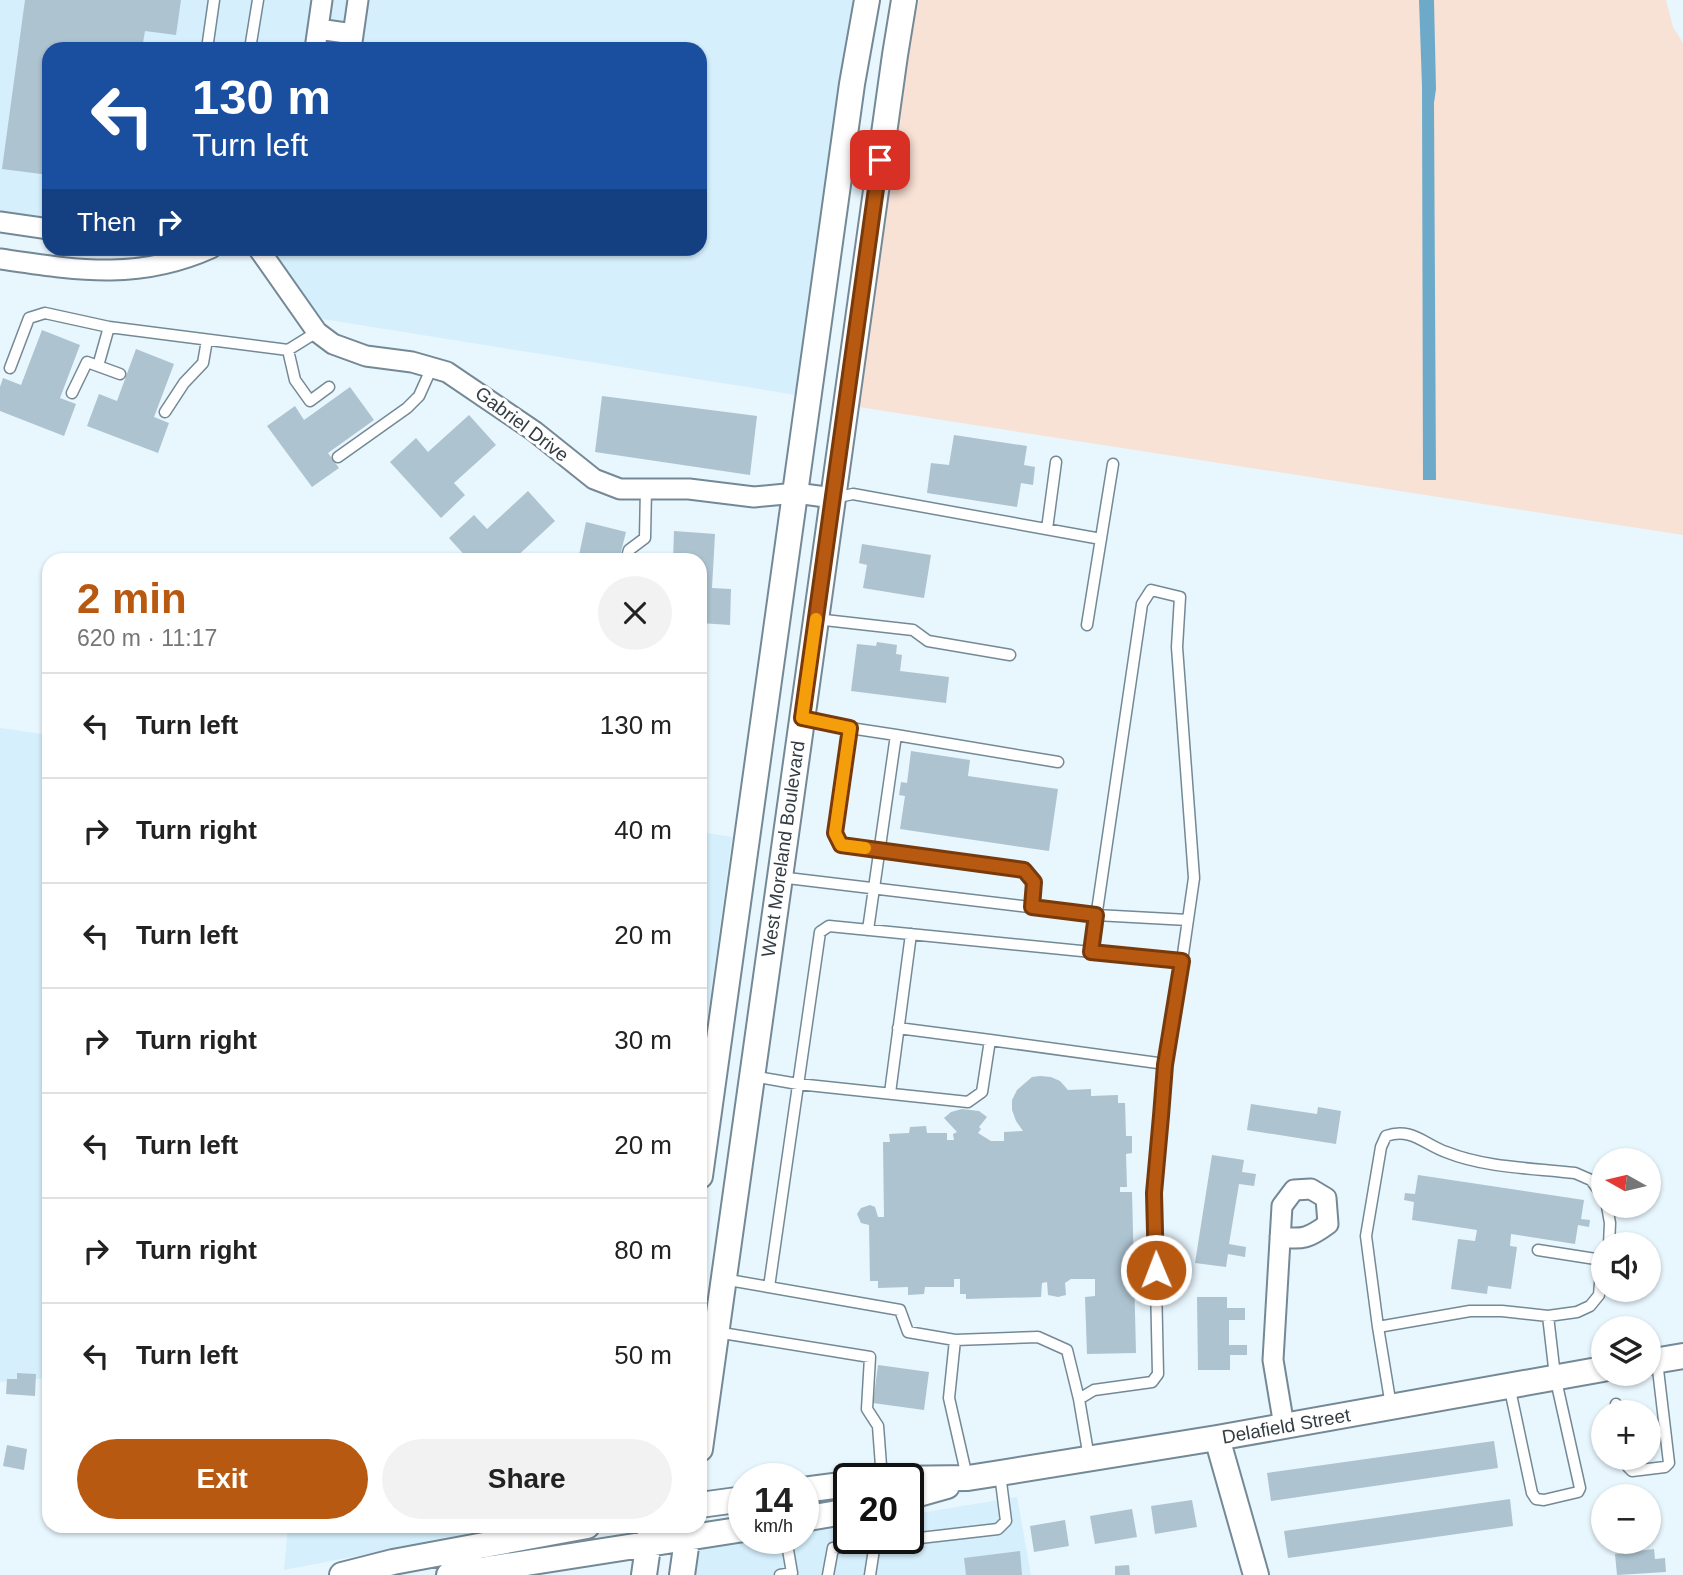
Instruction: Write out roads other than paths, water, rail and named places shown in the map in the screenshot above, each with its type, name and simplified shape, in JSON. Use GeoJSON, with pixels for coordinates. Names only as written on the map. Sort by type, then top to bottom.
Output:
{"type":"FeatureCollection","features":[{"type":"Feature","properties":{"kind":"street"},"geometry":{"type":"LineString","coordinates":[[316,42],[322,0]]}},
{"type":"Feature","properties":{"kind":"street"},"geometry":{"type":"LineString","coordinates":[[318,29],[352,42],[358,0]]}},
{"type":"Feature","properties":{"kind":"street","name":"West Moreland Boulevard"},"geometry":{"type":"LineString","coordinates":[[707,1127],[842,155],[867,0]]}},
{"type":"Feature","properties":{"kind":"street","name":"West Moreland Boulevard"},"geometry":{"type":"LineString","coordinates":[[707,1364],[716,1332],[712,1277],[751,1076],[904,0]]}},
{"type":"Feature","properties":{"kind":"street"},"geometry":{"type":"LineString","coordinates":[[842,155],[880,160]]}},
{"type":"Feature","properties":{"kind":"street"},"geometry":{"type":"LineString","coordinates":[[0,222],[42,228]]}},
{"type":"Feature","properties":{"kind":"street"},"geometry":{"type":"LineString","coordinates":[[0,258],[77,270],[132,271],[194,256]]}},
{"type":"Feature","properties":{"kind":"street","name":"Gabriel Drive"},"geometry":{"type":"LineString","coordinates":[[264,256],[317,332],[333,344],[366,356],[412,362],[447,372],[534,431],[594,479],[620,489],[689,489],[754,497],[796,493],[833,498]]}},
{"type":"Feature","properties":{"kind":"street"},"geometry":{"type":"LineString","coordinates":[[767,701],[803,712]]}},
{"type":"Feature","properties":{"kind":"street"},"geometry":{"type":"LineString","coordinates":[[742,872],[778,877]]}},
{"type":"Feature","properties":{"kind":"street"},"geometry":{"type":"LineString","coordinates":[[715,1070],[751,1076]]}},
{"type":"Feature","properties":{"kind":"street"},"geometry":{"type":"LineString","coordinates":[[1280,1237],[1273,1360],[1284,1426]]}},
{"type":"Feature","properties":{"kind":"street"},"geometry":{"type":"LineString","coordinates":[[1661,1360],[1683,1356]]}},
{"type":"Feature","properties":{"kind":"street","name":"Delafield Street"},"geometry":{"type":"LineString","coordinates":[[924,1479],[968,1478],[1089,1459],[1591,1371]]}},
{"type":"Feature","properties":{"kind":"street"},"geometry":{"type":"LineString","coordinates":[[1217,1438],[1256,1575]]}},
{"type":"Feature","properties":{"kind":"street","name":"Delafield Street"},"geometry":{"type":"LineString","coordinates":[[924,1493],[968,1478]]}},
{"type":"Feature","properties":{"kind":"street"},"geometry":{"type":"LineString","coordinates":[[707,1504],[728,1501]]}},
{"type":"Feature","properties":{"kind":"street"},"geometry":{"type":"LineString","coordinates":[[707,1532],[728,1530]]}},
{"type":"Feature","properties":{"kind":"street"},"geometry":{"type":"LineString","coordinates":[[342,1575],[394,1569],[550,1533]]}},
{"type":"Feature","properties":{"kind":"street"},"geometry":{"type":"LineString","coordinates":[[559,1533],[564,1557]]}},
{"type":"Feature","properties":{"kind":"street"},"geometry":{"type":"LineString","coordinates":[[449,1575],[564,1557],[650,1535],[689,1533],[682,1575]]}},
{"type":"Feature","properties":{"kind":"street"},"geometry":{"type":"LineString","coordinates":[[644,1575],[650,1535]]}},
{"type":"Feature","properties":{"kind":"lane"},"geometry":{"type":"LineString","coordinates":[[208,42],[214,0]]}},
{"type":"Feature","properties":{"kind":"lane"},"geometry":{"type":"LineString","coordinates":[[251,42],[258,0]]}},
{"type":"Feature","properties":{"kind":"lane"},"geometry":{"type":"LineString","coordinates":[[10,368],[29,318],[45,313],[109,327],[288,350],[317,332]]}},
{"type":"Feature","properties":{"kind":"lane"},"geometry":{"type":"LineString","coordinates":[[98,366],[109,327]]}},
{"type":"Feature","properties":{"kind":"lane"},"geometry":{"type":"LineString","coordinates":[[165,412],[184,383],[203,363],[208,340]]}},
{"type":"Feature","properties":{"kind":"lane"},"geometry":{"type":"LineString","coordinates":[[288,350],[295,380],[310,401],[329,387]]}},
{"type":"Feature","properties":{"kind":"lane"},"geometry":{"type":"LineString","coordinates":[[72,393],[88,362],[120,374]]}},
{"type":"Feature","properties":{"kind":"lane"},"geometry":{"type":"LineString","coordinates":[[338,457],[407,408],[419,396],[432,367]]}},
{"type":"Feature","properties":{"kind":"lane"},"geometry":{"type":"LineString","coordinates":[[1047,529],[1056,462]]}},
{"type":"Feature","properties":{"kind":"lane"},"geometry":{"type":"LineString","coordinates":[[1087,625],[1112,464]]}},
{"type":"Feature","properties":{"kind":"lane"},"geometry":{"type":"LineString","coordinates":[[628,553],[645,538],[646,489]]}},
{"type":"Feature","properties":{"kind":"lane"},"geometry":{"type":"LineString","coordinates":[[833,498],[853,495],[1101,539]]}},
{"type":"Feature","properties":{"kind":"lane"},"geometry":{"type":"LineString","coordinates":[[1079,1399],[1094,1390],[1152,1382],[1158,1374],[1154,1193],[1165,1065],[1194,878],[1177,647],[1180,597],[1151,590],[1142,604],[1091,952]]}},
{"type":"Feature","properties":{"kind":"lane"},"geometry":{"type":"LineString","coordinates":[[816,619],[913,630],[928,641],[1010,655]]}},
{"type":"Feature","properties":{"kind":"lane"},"geometry":{"type":"LineString","coordinates":[[803,712],[850,728],[1058,762]]}},
{"type":"Feature","properties":{"kind":"lane"},"geometry":{"type":"LineString","coordinates":[[850,728],[835,833],[841,845],[1024,870],[1034,882],[1032,907]]}},
{"type":"Feature","properties":{"kind":"lane"},"geometry":{"type":"LineString","coordinates":[[868,930],[896,736]]}},
{"type":"Feature","properties":{"kind":"lane"},"geometry":{"type":"LineString","coordinates":[[778,877],[1096,915],[1188,920]]}},
{"type":"Feature","properties":{"kind":"lane"},"geometry":{"type":"LineString","coordinates":[[769,1287],[820,932],[829,926],[1182,961]]}},
{"type":"Feature","properties":{"kind":"lane"},"geometry":{"type":"LineString","coordinates":[[890,1093],[911,934]]}},
{"type":"Feature","properties":{"kind":"lane"},"geometry":{"type":"LineString","coordinates":[[898,1028],[1165,1065]]}},
{"type":"Feature","properties":{"kind":"lane"},"geometry":{"type":"LineString","coordinates":[[751,1076],[798,1084],[968,1102],[982,1092],[990,1040]]}},
{"type":"Feature","properties":{"kind":"lane"},"geometry":{"type":"LineString","coordinates":[[1391,1407],[1366,1236],[1381,1147],[1386,1136],[1404,1132],[1443,1152],[1469,1160],[1575,1173],[1591,1180]]}},
{"type":"Feature","properties":{"kind":"lane"},"geometry":{"type":"LineString","coordinates":[[1538,1250],[1591,1257]]}},
{"type":"Feature","properties":{"kind":"lane"},"geometry":{"type":"LineString","coordinates":[[712,1277],[900,1310],[908,1332],[955,1340],[1038,1337],[1067,1350],[1089,1459]]}},
{"type":"Feature","properties":{"kind":"lane"},"geometry":{"type":"LineString","coordinates":[[1378,1327],[1470,1311],[1548,1316],[1577,1312],[1593,1302]]}},
{"type":"Feature","properties":{"kind":"lane"},"geometry":{"type":"LineString","coordinates":[[1509,1385],[1532,1493],[1536,1499],[1544,1500],[1578,1492],[1580,1488],[1555,1376],[1548,1316]]}},
{"type":"Feature","properties":{"kind":"lane"},"geometry":{"type":"LineString","coordinates":[[716,1332],[870,1357],[867,1409],[877,1426],[880,1463]]}},
{"type":"Feature","properties":{"kind":"lane"},"geometry":{"type":"LineString","coordinates":[[955,1340],[949,1398],[968,1478]]}},
{"type":"Feature","properties":{"kind":"lane"},"geometry":{"type":"LineString","coordinates":[[1661,1410],[1670,1463],[1661,1467]]}},
{"type":"Feature","properties":{"kind":"lane"},"geometry":{"type":"LineString","coordinates":[[924,1536],[998,1528],[1006,1521],[1000,1473]]}},
{"type":"Feature","properties":{"kind":"lane"},"geometry":{"type":"LineString","coordinates":[[828,1575],[833,1548]]}},
{"type":"Feature","properties":{"kind":"lane"},"geometry":{"type":"LineString","coordinates":[[780,1575],[792,1574],[789,1554]]}},
{"type":"Feature","properties":{"kind":"lane"},"geometry":{"type":"LineString","coordinates":[[870,1575],[872,1554]]}},
{"type":"Feature","properties":{"kind":"water"},"geometry":{"type":"Polygon","coordinates":[[[1419,0],[1434,0],[1436,480],[1423,480],[1422,86],[1419,0]]]}}]}
